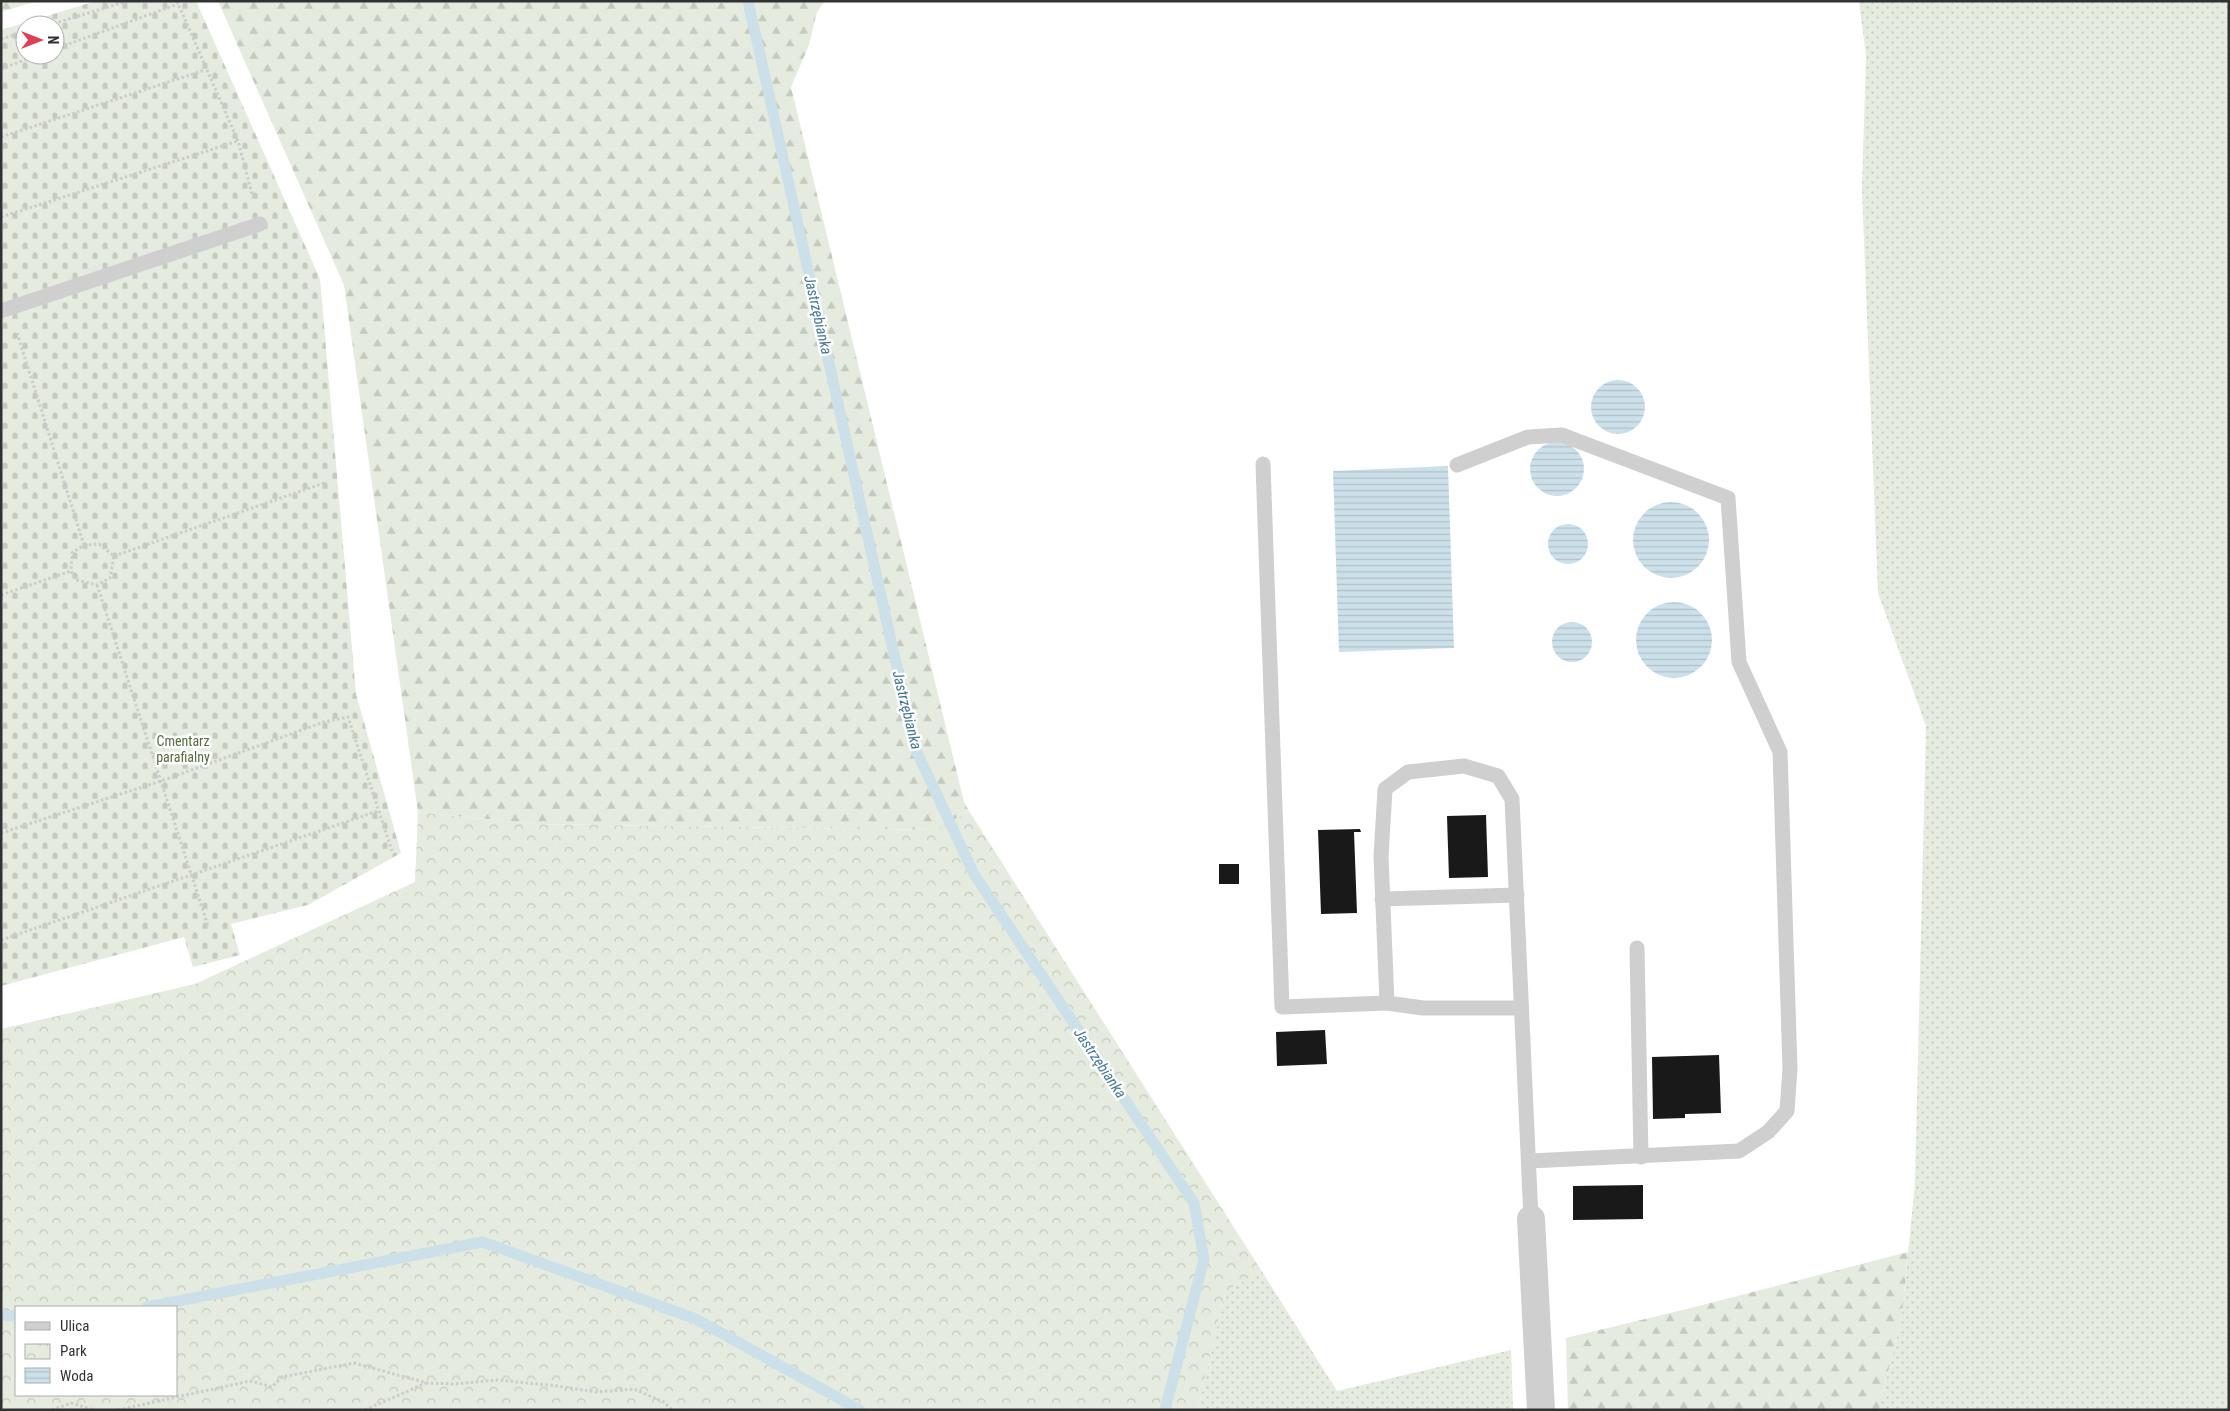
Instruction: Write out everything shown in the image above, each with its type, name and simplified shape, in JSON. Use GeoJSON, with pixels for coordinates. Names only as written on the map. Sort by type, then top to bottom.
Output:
{"type":"FeatureCollection","features":[{"type":"Feature","properties":{"kind":"street"},"geometry":{"type":"LineString","coordinates":[[1531,1219],[1541,1410]]}},
{"type":"Feature","properties":{"kind":"lane"},"geometry":{"type":"LineString","coordinates":[[5,310],[260,224]]}},
{"type":"Feature","properties":{"kind":"lane"},"geometry":{"type":"LineString","coordinates":[[1457,465],[1528,437],[1562,435],[1728,498],[1739,662],[1780,752],[1790,1069],[1787,1112],[1768,1132],[1739,1151],[1528,1161]]}},
{"type":"Feature","properties":{"kind":"lane"},"geometry":{"type":"LineString","coordinates":[[1262,464],[1282,1007],[1386,1003],[1423,1008],[1521,1008]]}},
{"type":"Feature","properties":{"kind":"lane"},"geometry":{"type":"LineString","coordinates":[[1386,1003],[1381,857],[1385,789],[1408,772],[1464,766],[1498,776],[1512,799],[1531,1219]]}},
{"type":"Feature","properties":{"kind":"lane"},"geometry":{"type":"LineString","coordinates":[[1382,898],[1516,896]]}},
{"type":"Feature","properties":{"kind":"lane"},"geometry":{"type":"LineString","coordinates":[[1637,948],[1640,1157]]}},
{"type":"Feature","properties":{"kind":"path"},"geometry":{"type":"LineString","coordinates":[[65,20],[128,1]]}},
{"type":"Feature","properties":{"kind":"path"},"geometry":{"type":"LineString","coordinates":[[65,45],[177,2],[205,70],[238,141],[260,224]]}},
{"type":"Feature","properties":{"kind":"path"},"geometry":{"type":"LineString","coordinates":[[1,39],[15,35]]}},
{"type":"Feature","properties":{"kind":"path"},"geometry":{"type":"LineString","coordinates":[[1,69],[15,64]]}},
{"type":"Feature","properties":{"kind":"path"},"geometry":{"type":"LineString","coordinates":[[1,137],[205,70]]}},
{"type":"Feature","properties":{"kind":"path"},"geometry":{"type":"LineString","coordinates":[[1,216],[238,141]]}},
{"type":"Feature","properties":{"kind":"path"},"geometry":{"type":"LineString","coordinates":[[5,310],[84,545]]}},
{"type":"Feature","properties":{"kind":"path"},"geometry":{"type":"LineString","coordinates":[[114,556],[327,482]]}},
{"type":"Feature","properties":{"kind":"path"},"geometry":{"type":"LineString","coordinates":[[99,544],[114,556],[110,578],[98,585],[77,580],[71,571],[72,553],[84,545],[99,544]]}},
{"type":"Feature","properties":{"kind":"path"},"geometry":{"type":"LineString","coordinates":[[1,595],[71,571]]}},
{"type":"Feature","properties":{"kind":"path"},"geometry":{"type":"LineString","coordinates":[[98,585],[208,926]]}},
{"type":"Feature","properties":{"kind":"path"},"geometry":{"type":"LineString","coordinates":[[1,833],[161,781],[324,722],[348,717],[392,851]]}},
{"type":"Feature","properties":{"kind":"path"},"geometry":{"type":"LineString","coordinates":[[1,940],[378,811]]}},
{"type":"Feature","properties":{"kind":"path"},"geometry":{"type":"LineString","coordinates":[[118,1410],[250,1381],[272,1387],[282,1377],[354,1363],[427,1383],[454,1384],[498,1380],[596,1392],[634,1389],[664,1402],[672,1410]]}},
{"type":"Feature","properties":{"kind":"path"},"geometry":{"type":"LineString","coordinates":[[365,1410],[427,1383]]}},
{"type":"Feature","properties":{"kind":"path"},"geometry":{"type":"LineString","coordinates":[[52,1410],[71,1403],[94,1410]]}},
{"type":"Feature","properties":{"kind":"green space"},"geometry":{"type":"Polygon","coordinates":[[[1,1],[37,1],[1,12],[1,1]]]}},
{"type":"Feature","properties":{"kind":"green space","name":"Cmentarz parafialny"},"geometry":{"type":"Polygon","coordinates":[[[96,1],[196,1],[320,279],[356,694],[401,853],[308,905],[231,924],[240,955],[193,967],[184,937],[1,986],[1,30],[15,26],[15,65],[65,65],[65,15],[50,15],[96,1]]]}},
{"type":"Feature","properties":{"kind":"green space"},"geometry":{"type":"Polygon","coordinates":[[[218,1],[825,1],[817,12],[809,45],[791,87],[964,802],[969,811],[936,830],[535,824],[418,812],[344,285],[218,1]]]}},
{"type":"Feature","properties":{"kind":"green space"},"geometry":{"type":"Polygon","coordinates":[[[1859,1],[2229,1],[2229,1410],[1879,1410],[1902,1314],[1915,1183],[1926,726],[1878,593],[1862,189],[1866,56],[1859,1]]]}},
{"type":"Feature","properties":{"kind":"green space"},"geometry":{"type":"Polygon","coordinates":[[[969,811],[1261,1270],[1225,1292],[1198,1410],[1,1410],[1,1029],[195,984],[415,882],[418,812],[535,824],[936,830],[969,811]]]}},
{"type":"Feature","properties":{"kind":"green space"},"geometry":{"type":"Polygon","coordinates":[[[1908,1252],[1902,1314],[1879,1410],[1568,1410],[1566,1338],[1908,1252]]]}},
{"type":"Feature","properties":{"kind":"green space"},"geometry":{"type":"Polygon","coordinates":[[[1261,1270],[1337,1391],[1511,1350],[1513,1410],[1198,1410],[1225,1292],[1261,1270]]]}},
{"type":"Feature","properties":{"kind":"water"},"geometry":{"type":"Polygon","coordinates":[[[1613,380],[1623,380],[1637,388],[1643,397],[1645,407],[1643,417],[1637,426],[1623,434],[1613,434],[1603,429],[1596,422],[1591,412],[1591,402],[1596,392],[1603,385],[1613,380]]]}},
{"type":"Feature","properties":{"kind":"water"},"geometry":{"type":"Polygon","coordinates":[[[1557,442],[1567,444],[1576,450],[1582,459],[1584,469],[1582,479],[1576,488],[1567,494],[1557,496],[1547,494],[1538,488],[1532,479],[1530,469],[1532,459],[1538,450],[1547,444],[1557,442]]]}},
{"type":"Feature","properties":{"kind":"water"},"geometry":{"type":"Polygon","coordinates":[[[1448,466],[1454,648],[1339,652],[1333,471],[1448,466]]]}},
{"type":"Feature","properties":{"kind":"water"},"geometry":{"type":"Polygon","coordinates":[[[1671,502],[1686,505],[1698,513],[1706,525],[1709,540],[1706,555],[1698,567],[1686,575],[1671,578],[1656,575],[1644,567],[1636,555],[1633,540],[1636,525],[1644,513],[1656,505],[1671,502]]]}},
{"type":"Feature","properties":{"kind":"water"},"geometry":{"type":"Polygon","coordinates":[[[1572,524],[1579,527],[1585,533],[1588,544],[1587,552],[1579,561],[1572,564],[1564,564],[1557,561],[1549,552],[1548,540],[1551,533],[1560,525],[1572,524]]]}},
{"type":"Feature","properties":{"kind":"water"},"geometry":{"type":"Polygon","coordinates":[[[1674,602],[1689,605],[1701,613],[1709,625],[1712,640],[1709,655],[1701,667],[1689,675],[1674,678],[1659,675],[1647,667],[1639,655],[1636,640],[1639,625],[1647,613],[1659,605],[1674,602]]]}},
{"type":"Feature","properties":{"kind":"water"},"geometry":{"type":"Polygon","coordinates":[[[1576,622],[1583,625],[1589,631],[1592,642],[1591,650],[1583,659],[1576,662],[1568,662],[1561,659],[1553,650],[1552,638],[1555,631],[1564,623],[1576,622]]]}},
{"type":"Feature","properties":{"kind":"building"},"geometry":{"type":"Polygon","coordinates":[[[1486,815],[1488,877],[1449,878],[1447,816],[1486,815]]]}},
{"type":"Feature","properties":{"kind":"building"},"geometry":{"type":"Polygon","coordinates":[[[1360,829],[1361,832],[1354,832],[1357,913],[1321,914],[1318,830],[1360,829]]]}},
{"type":"Feature","properties":{"kind":"building"},"geometry":{"type":"Polygon","coordinates":[[[1219,864],[1239,864],[1239,884],[1219,884],[1219,864]]]}},
{"type":"Feature","properties":{"kind":"building"},"geometry":{"type":"Polygon","coordinates":[[[1325,1030],[1327,1064],[1277,1066],[1276,1032],[1325,1030]]]}},
{"type":"Feature","properties":{"kind":"building"},"geometry":{"type":"Polygon","coordinates":[[[1719,1055],[1721,1113],[1685,1114],[1685,1118],[1653,1119],[1652,1057],[1719,1055]]]}},
{"type":"Feature","properties":{"kind":"building"},"geometry":{"type":"Polygon","coordinates":[[[1643,1185],[1643,1219],[1573,1220],[1573,1186],[1643,1185]]]}},
{"type":"Feature","properties":{"kind":"waterway","name":"Jastrzębianka"},"geometry":{"type":"LineString","coordinates":[[748,1],[915,748],[974,874],[1194,1203],[1204,1259],[1165,1410]]}},
{"type":"Feature","properties":{"kind":"waterway"},"geometry":{"type":"LineString","coordinates":[[152,1306],[483,1242],[696,1319],[860,1410]]}},
{"type":"Feature","properties":{"kind":"waterway"},"geometry":{"type":"LineString","coordinates":[[1,1315],[15,1316]]}}]}
